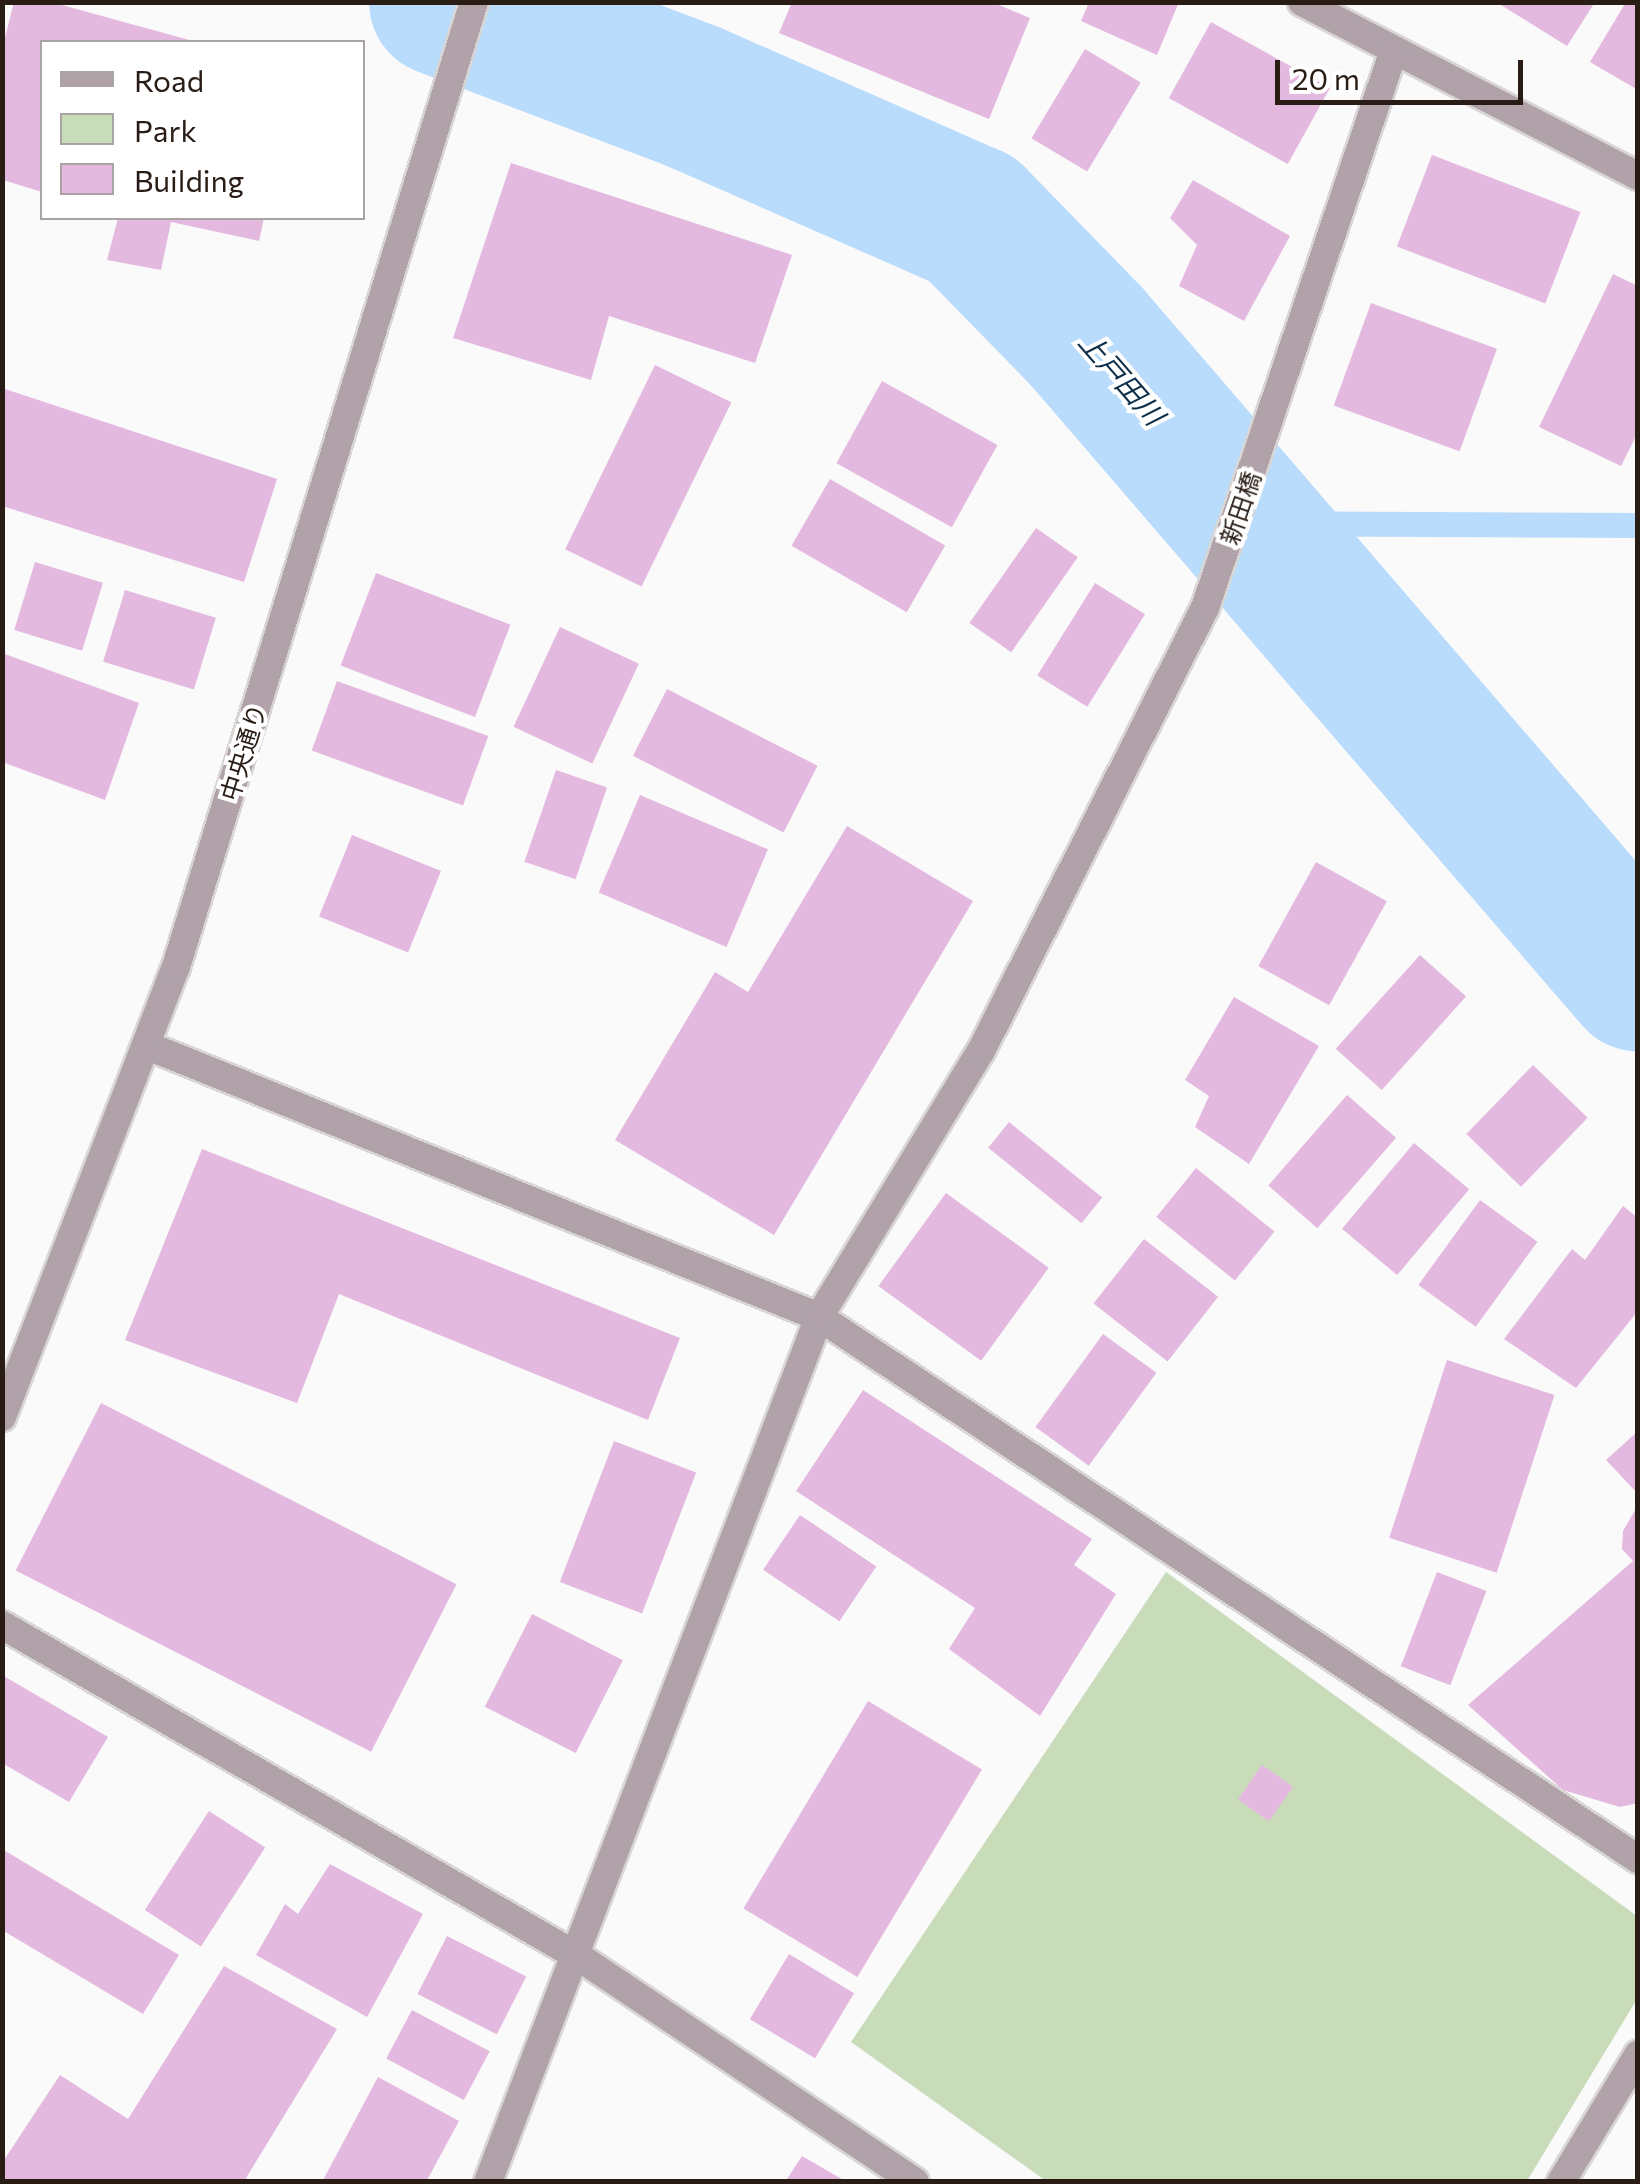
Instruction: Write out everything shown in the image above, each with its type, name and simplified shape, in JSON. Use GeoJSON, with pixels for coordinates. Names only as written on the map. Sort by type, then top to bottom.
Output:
{"type":"FeatureCollection","features":[{"type":"Feature","properties":{"kind":"street","name":"中央通り"},"geometry":{"type":"LineString","coordinates":[[2,1417],[148,1046],[474,2]]}},
{"type":"Feature","properties":{"kind":"street"},"geometry":{"type":"LineString","coordinates":[[1302,2],[1638,176]]}},
{"type":"Feature","properties":{"kind":"street","name":"新田橋"},"geometry":{"type":"LineString","coordinates":[[488,2182],[579,1957],[819,1318],[981,1051],[1216,575],[1394,50]]}},
{"type":"Feature","properties":{"kind":"street"},"geometry":{"type":"LineString","coordinates":[[148,1046],[819,1318],[1638,1859]]}},
{"type":"Feature","properties":{"kind":"street"},"geometry":{"type":"LineString","coordinates":[[2,1625],[579,1957],[915,2182]]}},
{"type":"Feature","properties":{"kind":"street"},"geometry":{"type":"LineString","coordinates":[[1562,2182],[1638,2055]]}},
{"type":"Feature","properties":{"kind":"green space"},"geometry":{"type":"Polygon","coordinates":[[[1166,1572],[1637,1916],[1637,1999],[1527,2181],[1046,2181],[851,2042],[1166,1572]]]}},
{"type":"Feature","properties":{"kind":"building"},"geometry":{"type":"Polygon","coordinates":[[[14,2],[51,2],[189,40],[40,40],[40,191],[3,180],[3,45],[14,2]]]}},
{"type":"Feature","properties":{"kind":"building"},"geometry":{"type":"Polygon","coordinates":[[[792,2],[992,2],[1030,18],[989,119],[779,33],[792,2]]]}},
{"type":"Feature","properties":{"kind":"building"},"geometry":{"type":"Polygon","coordinates":[[[1089,2],[1179,2],[1157,55],[1081,21],[1089,2]]]}},
{"type":"Feature","properties":{"kind":"building"},"geometry":{"type":"Polygon","coordinates":[[[1496,2],[1595,2],[1567,46],[1496,2]]]}},
{"type":"Feature","properties":{"kind":"building"},"geometry":{"type":"Polygon","coordinates":[[[1626,2],[1638,2],[1638,90],[1590,62],[1626,2]]]}},
{"type":"Feature","properties":{"kind":"building"},"geometry":{"type":"Polygon","coordinates":[[[1211,22],[1330,88],[1288,164],[1169,98],[1211,22]]]}},
{"type":"Feature","properties":{"kind":"building"},"geometry":{"type":"Polygon","coordinates":[[[1085,49],[1141,82],[1087,172],[1031,138],[1085,49]]]}},
{"type":"Feature","properties":{"kind":"building"},"geometry":{"type":"Polygon","coordinates":[[[1432,155],[1580,212],[1545,303],[1397,246],[1432,155]]]}},
{"type":"Feature","properties":{"kind":"building"},"geometry":{"type":"Polygon","coordinates":[[[511,163],[792,255],[755,363],[609,316],[591,380],[453,338],[511,163]]]}},
{"type":"Feature","properties":{"kind":"building"},"geometry":{"type":"Polygon","coordinates":[[[1193,180],[1290,236],[1244,321],[1179,286],[1197,245],[1170,218],[1193,180]]]}},
{"type":"Feature","properties":{"kind":"building"},"geometry":{"type":"Polygon","coordinates":[[[117,220],[264,220],[259,241],[171,222],[161,270],[107,260],[117,220]]]}},
{"type":"Feature","properties":{"kind":"building"},"geometry":{"type":"Polygon","coordinates":[[[1613,274],[1638,286],[1638,432],[1621,466],[1539,427],[1613,274]]]}},
{"type":"Feature","properties":{"kind":"building"},"geometry":{"type":"Polygon","coordinates":[[[1371,303],[1497,349],[1460,451],[1334,405],[1371,303]]]}},
{"type":"Feature","properties":{"kind":"building"},"geometry":{"type":"Polygon","coordinates":[[[655,365],[731,402],[642,587],[565,549],[655,365]]]}},
{"type":"Feature","properties":{"kind":"building"},"geometry":{"type":"Polygon","coordinates":[[[882,381],[997,445],[952,527],[836,463],[882,381]]]}},
{"type":"Feature","properties":{"kind":"building"},"geometry":{"type":"Polygon","coordinates":[[[2,388],[277,479],[244,582],[2,506],[2,388]]]}},
{"type":"Feature","properties":{"kind":"building"},"geometry":{"type":"Polygon","coordinates":[[[830,479],[945,546],[907,612],[792,546],[830,479]]]}},
{"type":"Feature","properties":{"kind":"building"},"geometry":{"type":"Polygon","coordinates":[[[1036,528],[1078,557],[1011,652],[969,623],[1036,528]]]}},
{"type":"Feature","properties":{"kind":"building"},"geometry":{"type":"Polygon","coordinates":[[[35,562],[103,583],[82,651],[14,630],[35,562]]]}},
{"type":"Feature","properties":{"kind":"building"},"geometry":{"type":"Polygon","coordinates":[[[376,573],[510,625],[475,717],[341,665],[376,573]]]}},
{"type":"Feature","properties":{"kind":"building"},"geometry":{"type":"Polygon","coordinates":[[[1095,583],[1145,614],[1087,707],[1037,675],[1095,583]]]}},
{"type":"Feature","properties":{"kind":"building"},"geometry":{"type":"Polygon","coordinates":[[[125,590],[216,618],[194,689],[103,662],[125,590]]]}},
{"type":"Feature","properties":{"kind":"building"},"geometry":{"type":"Polygon","coordinates":[[[560,627],[639,664],[592,763],[514,727],[560,627]]]}},
{"type":"Feature","properties":{"kind":"building"},"geometry":{"type":"Polygon","coordinates":[[[2,653],[139,703],[105,800],[2,762],[2,653]]]}},
{"type":"Feature","properties":{"kind":"building"},"geometry":{"type":"Polygon","coordinates":[[[337,681],[488,736],[463,806],[312,751],[337,681]]]}},
{"type":"Feature","properties":{"kind":"building"},"geometry":{"type":"Polygon","coordinates":[[[667,689],[818,766],[784,833],[633,756],[667,689]]]}},
{"type":"Feature","properties":{"kind":"building"},"geometry":{"type":"Polygon","coordinates":[[[556,770],[607,788],[575,879],[524,862],[556,770]]]}},
{"type":"Feature","properties":{"kind":"building"},"geometry":{"type":"Polygon","coordinates":[[[640,795],[768,849],[727,947],[599,893],[640,795]]]}},
{"type":"Feature","properties":{"kind":"building"},"geometry":{"type":"Polygon","coordinates":[[[847,826],[973,901],[774,1235],[615,1140],[715,972],[748,992],[847,826]]]}},
{"type":"Feature","properties":{"kind":"building"},"geometry":{"type":"Polygon","coordinates":[[[352,835],[441,871],[408,953],[319,917],[352,835]]]}},
{"type":"Feature","properties":{"kind":"building"},"geometry":{"type":"Polygon","coordinates":[[[1316,862],[1387,901],[1329,1005],[1258,966],[1316,862]]]}},
{"type":"Feature","properties":{"kind":"building"},"geometry":{"type":"Polygon","coordinates":[[[1420,955],[1466,996],[1382,1090],[1336,1049],[1420,955]]]}},
{"type":"Feature","properties":{"kind":"building"},"geometry":{"type":"Polygon","coordinates":[[[1234,997],[1319,1046],[1249,1164],[1195,1127],[1209,1096],[1185,1080],[1234,997]]]}},
{"type":"Feature","properties":{"kind":"building"},"geometry":{"type":"Polygon","coordinates":[[[1533,1065],[1588,1118],[1521,1187],[1466,1134],[1533,1065]]]}},
{"type":"Feature","properties":{"kind":"building"},"geometry":{"type":"Polygon","coordinates":[[[1347,1095],[1396,1138],[1317,1228],[1268,1186],[1347,1095]]]}},
{"type":"Feature","properties":{"kind":"building"},"geometry":{"type":"Polygon","coordinates":[[[1009,1122],[1102,1198],[1081,1223],[988,1148],[1009,1122]]]}},
{"type":"Feature","properties":{"kind":"building"},"geometry":{"type":"Polygon","coordinates":[[[1414,1143],[1469,1189],[1397,1275],[1342,1229],[1414,1143]]]}},
{"type":"Feature","properties":{"kind":"building"},"geometry":{"type":"Polygon","coordinates":[[[202,1149],[680,1338],[648,1420],[339,1294],[297,1403],[125,1340],[202,1149]]]}},
{"type":"Feature","properties":{"kind":"building"},"geometry":{"type":"Polygon","coordinates":[[[1196,1168],[1274,1232],[1235,1281],[1156,1217],[1196,1168]]]}},
{"type":"Feature","properties":{"kind":"building"},"geometry":{"type":"Polygon","coordinates":[[[946,1193],[1049,1268],[981,1361],[878,1286],[946,1193]]]}},
{"type":"Feature","properties":{"kind":"building"},"geometry":{"type":"Polygon","coordinates":[[[1480,1200],[1537,1242],[1476,1327],[1418,1285],[1480,1200]]]}},
{"type":"Feature","properties":{"kind":"building"},"geometry":{"type":"Polygon","coordinates":[[[1623,1206],[1638,1218],[1638,1311],[1576,1388],[1504,1339],[1572,1249],[1585,1260],[1623,1206]]]}},
{"type":"Feature","properties":{"kind":"building"},"geometry":{"type":"Polygon","coordinates":[[[1144,1239],[1218,1297],[1168,1361],[1094,1304],[1144,1239]]]}},
{"type":"Feature","properties":{"kind":"building"},"geometry":{"type":"Polygon","coordinates":[[[1103,1334],[1156,1373],[1089,1466],[1035,1427],[1103,1334]]]}},
{"type":"Feature","properties":{"kind":"building"},"geometry":{"type":"Polygon","coordinates":[[[1447,1360],[1554,1395],[1497,1573],[1389,1538],[1447,1360]]]}},
{"type":"Feature","properties":{"kind":"building"},"geometry":{"type":"Polygon","coordinates":[[[863,1390],[1092,1539],[1074,1565],[1116,1594],[1040,1716],[949,1649],[975,1608],[796,1491],[863,1390]]]}},
{"type":"Feature","properties":{"kind":"building"},"geometry":{"type":"Polygon","coordinates":[[[101,1403],[457,1584],[371,1752],[16,1571],[101,1403]]]}},
{"type":"Feature","properties":{"kind":"building"},"geometry":{"type":"Polygon","coordinates":[[[1638,1431],[1638,1494],[1606,1460],[1638,1431]]]}},
{"type":"Feature","properties":{"kind":"building"},"geometry":{"type":"Polygon","coordinates":[[[614,1441],[696,1473],[642,1614],[560,1582],[614,1441]]]}},
{"type":"Feature","properties":{"kind":"building"},"geometry":{"type":"Polygon","coordinates":[[[1638,1505],[1638,1803],[1620,1807],[1563,1790],[1468,1705],[1633,1561],[1622,1549],[1623,1531],[1638,1505]]]}},
{"type":"Feature","properties":{"kind":"building"},"geometry":{"type":"Polygon","coordinates":[[[800,1515],[876,1566],[839,1621],[763,1570],[800,1515]]]}},
{"type":"Feature","properties":{"kind":"building"},"geometry":{"type":"Polygon","coordinates":[[[1437,1572],[1486,1591],[1450,1685],[1401,1666],[1437,1572]]]}},
{"type":"Feature","properties":{"kind":"building"},"geometry":{"type":"Polygon","coordinates":[[[532,1614],[623,1660],[576,1753],[485,1707],[532,1614]]]}},
{"type":"Feature","properties":{"kind":"building"},"geometry":{"type":"Polygon","coordinates":[[[2,1675],[108,1737],[69,1802],[2,1763],[2,1675]]]}},
{"type":"Feature","properties":{"kind":"building"},"geometry":{"type":"Polygon","coordinates":[[[868,1701],[982,1770],[857,1977],[743,1908],[868,1701]]]}},
{"type":"Feature","properties":{"kind":"building"},"geometry":{"type":"Polygon","coordinates":[[[1262,1765],[1293,1787],[1269,1821],[1238,1799],[1262,1765]]]}},
{"type":"Feature","properties":{"kind":"building"},"geometry":{"type":"Polygon","coordinates":[[[209,1811],[265,1847],[201,1946],[145,1910],[209,1811]]]}},
{"type":"Feature","properties":{"kind":"building"},"geometry":{"type":"Polygon","coordinates":[[[2,1849],[179,1955],[143,2014],[2,1930],[2,1849]]]}},
{"type":"Feature","properties":{"kind":"building"},"geometry":{"type":"Polygon","coordinates":[[[330,1864],[423,1914],[367,2017],[256,1955],[285,1904],[298,1914],[330,1864]]]}},
{"type":"Feature","properties":{"kind":"building"},"geometry":{"type":"Polygon","coordinates":[[[447,1936],[526,1976],[497,2034],[417,1994],[447,1936]]]}},
{"type":"Feature","properties":{"kind":"building"},"geometry":{"type":"Polygon","coordinates":[[[789,1954],[854,1993],[815,2058],[750,2019],[789,1954]]]}},
{"type":"Feature","properties":{"kind":"building"},"geometry":{"type":"Polygon","coordinates":[[[224,1966],[337,2029],[246,2178],[251,2182],[2,2182],[2,2163],[60,2075],[128,2119],[224,1966]]]}},
{"type":"Feature","properties":{"kind":"building"},"geometry":{"type":"Polygon","coordinates":[[[412,2010],[490,2051],[464,2100],[386,2059],[412,2010]]]}},
{"type":"Feature","properties":{"kind":"building"},"geometry":{"type":"Polygon","coordinates":[[[378,2077],[459,2121],[426,2182],[322,2182],[378,2077]]]}},
{"type":"Feature","properties":{"kind":"building"},"geometry":{"type":"Polygon","coordinates":[[[802,2156],[847,2182],[785,2182],[802,2156]]]}},
{"type":"Feature","properties":{"kind":"waterway","name":"上戸田川"},"geometry":{"type":"LineString","coordinates":[[443,2],[694,97],[972,219],[1087,337],[1638,977]]}},
{"type":"Feature","properties":{"kind":"waterway"},"geometry":{"type":"LineString","coordinates":[[1241,523],[1638,525]]}}]}
